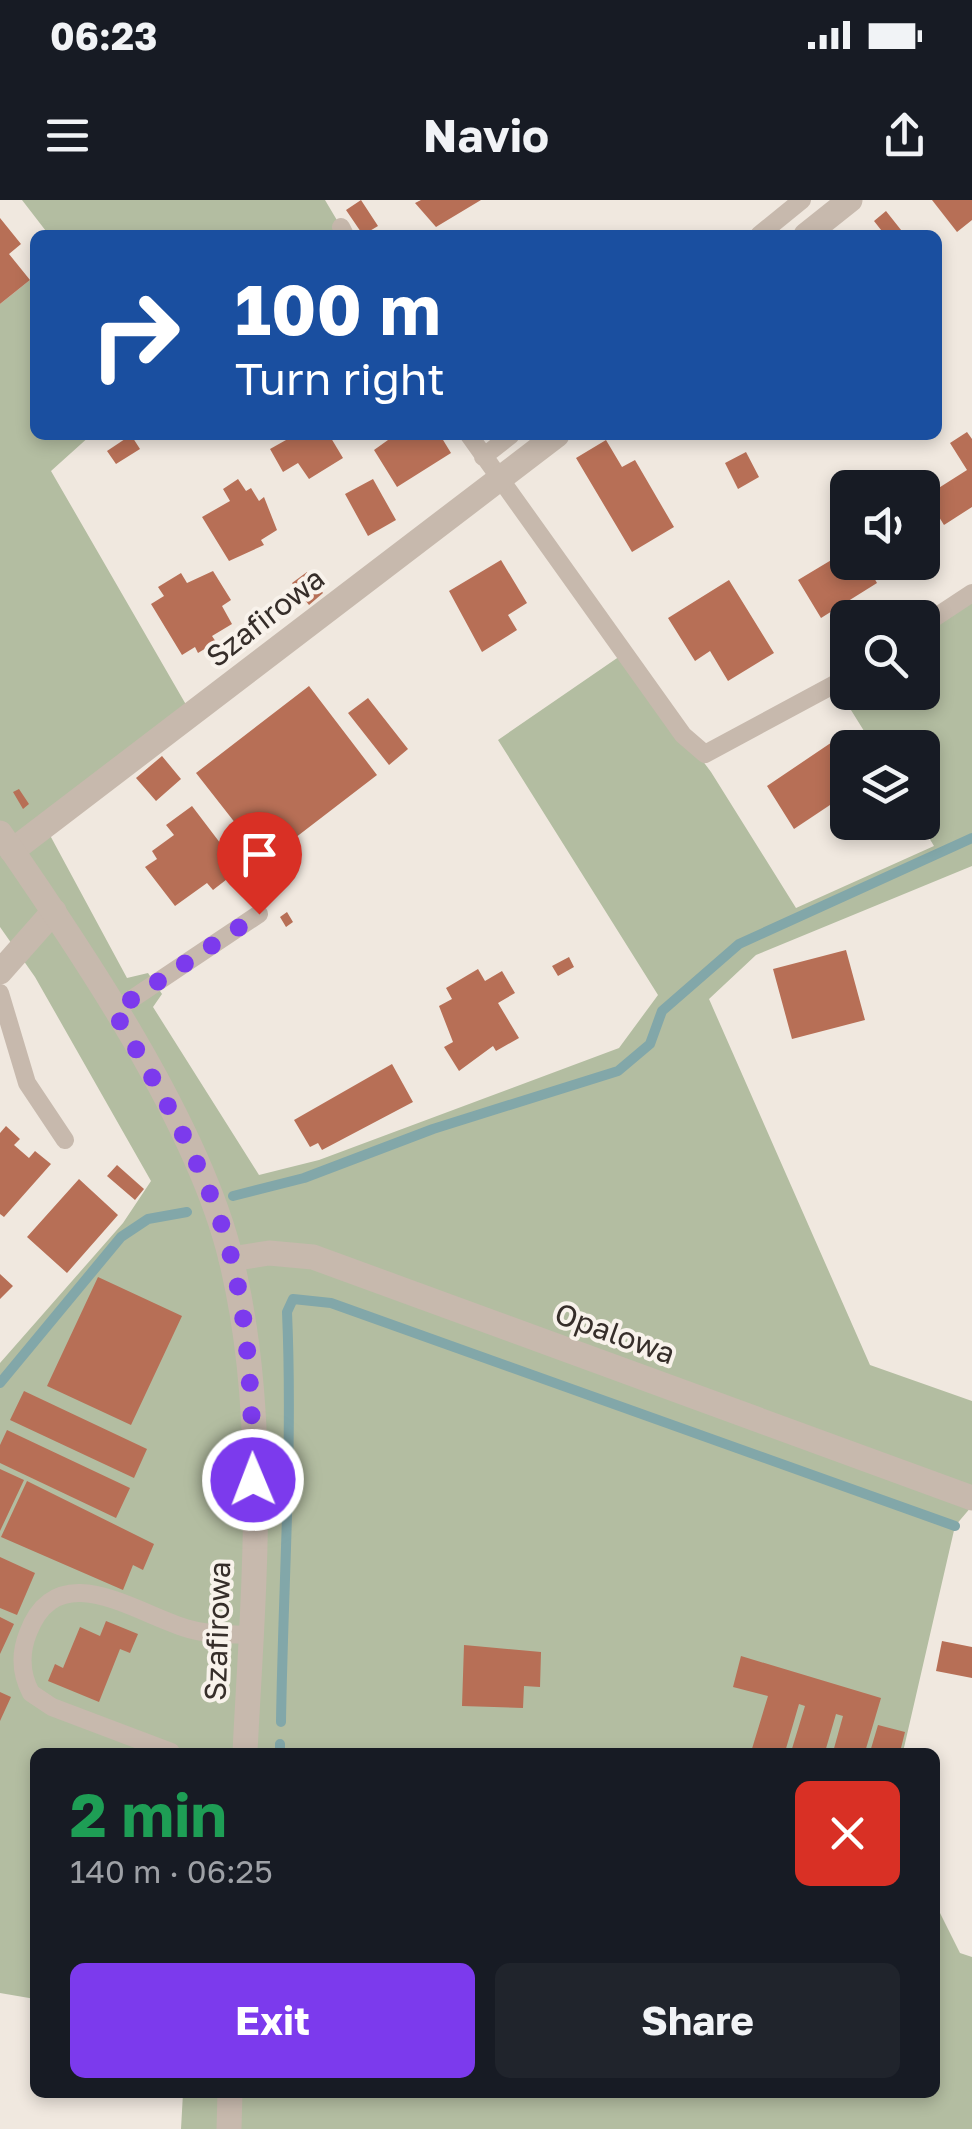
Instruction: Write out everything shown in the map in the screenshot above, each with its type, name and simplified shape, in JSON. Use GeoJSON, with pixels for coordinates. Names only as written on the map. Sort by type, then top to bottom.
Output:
{"type":"FeatureCollection","features":[{"type":"Feature","properties":{"kind":"street"},"geometry":{"type":"LineString","coordinates":[[812,230],[850,200]]}},
{"type":"Feature","properties":{"kind":"street","name":"Szafirowa"},"geometry":{"type":"LineString","coordinates":[[245,1748],[252,1430],[231,1259],[202,1176],[114,1011],[54,911],[6,842],[551,440]]}},
{"type":"Feature","properties":{"kind":"street"},"geometry":{"type":"LineString","coordinates":[[0,972],[54,911]]}},
{"type":"Feature","properties":{"kind":"street","name":"Opalowa"},"geometry":{"type":"LineString","coordinates":[[231,1259],[269,1252],[313,1258],[972,1498]]}},
{"type":"Feature","properties":{"kind":"street"},"geometry":{"type":"LineString","coordinates":[[228,2129],[230,2098]]}},
{"type":"Feature","properties":{"kind":"lane"},"geometry":{"type":"LineString","coordinates":[[765,230],[802,200]]}},
{"type":"Feature","properties":{"kind":"lane"},"geometry":{"type":"LineString","coordinates":[[472,440],[683,736],[706,754],[830,687]]}},
{"type":"Feature","properties":{"kind":"lane"},"geometry":{"type":"LineString","coordinates":[[483,457],[505,440]]}},
{"type":"Feature","properties":{"kind":"lane"},"geometry":{"type":"LineString","coordinates":[[940,614],[972,593]]}},
{"type":"Feature","properties":{"kind":"lane"},"geometry":{"type":"LineString","coordinates":[[114,1011],[259,914]]}},
{"type":"Feature","properties":{"kind":"lane"},"geometry":{"type":"LineString","coordinates":[[0,993],[27,1083],[66,1140]]}},
{"type":"Feature","properties":{"kind":"lane"},"geometry":{"type":"LineString","coordinates":[[160,1748],[52,1707],[31,1693],[22,1657],[36,1616],[52,1599],[86,1593],[204,1633],[250,1635]]}},
{"type":"Feature","properties":{"kind":"green space"},"geometry":{"type":"Polygon","coordinates":[[[22,200],[325,200],[341,227],[337,230],[45,230],[22,200]]]}},
{"type":"Feature","properties":{"kind":"green space"},"geometry":{"type":"Polygon","coordinates":[[[30,280],[30,440],[85,440],[51,471],[192,715],[45,826],[127,978],[148,973],[162,994],[153,1007],[259,1175],[319,1160],[619,1048],[658,995],[498,740],[623,654],[711,772],[796,908],[934,846],[930,840],[940,840],[940,730],[863,730],[851,710],[940,710],[940,615],[972,593],[972,866],[756,955],[709,999],[870,1365],[972,1401],[972,1506],[955,1526],[904,1748],[30,1748],[30,1998],[0,1993],[0,1363],[123,1223],[151,1181],[35,977],[0,927],[0,304],[30,280]]]}},
{"type":"Feature","properties":{"kind":"green space"},"geometry":{"type":"Polygon","coordinates":[[[940,1913],[960,1953],[972,1957],[972,2129],[181,2129],[183,2098],[940,2098],[940,1913]]]}},
{"type":"Feature","properties":{"kind":"building"},"geometry":{"type":"Polygon","coordinates":[[[361,200],[378,226],[360,230],[346,210],[361,200]]]}},
{"type":"Feature","properties":{"kind":"building"},"geometry":{"type":"Polygon","coordinates":[[[481,200],[436,227],[415,203],[481,200]]]}},
{"type":"Feature","properties":{"kind":"building"},"geometry":{"type":"Polygon","coordinates":[[[932,200],[972,200],[972,220],[957,232],[932,200]]]}},
{"type":"Feature","properties":{"kind":"building"},"geometry":{"type":"Polygon","coordinates":[[[886,211],[901,230],[881,230],[874,221],[886,211]]]}},
{"type":"Feature","properties":{"kind":"building"},"geometry":{"type":"Polygon","coordinates":[[[0,218],[21,244],[9,254],[30,280],[0,304],[0,218]]]}},
{"type":"Feature","properties":{"kind":"building"},"geometry":{"type":"Polygon","coordinates":[[[967,432],[972,439],[972,507],[944,525],[940,519],[940,487],[967,470],[950,443],[967,432]]]}},
{"type":"Feature","properties":{"kind":"building"},"geometry":{"type":"Polygon","coordinates":[[[124,440],[134,440],[140,449],[116,464],[107,451],[124,440]]]}},
{"type":"Feature","properties":{"kind":"building"},"geometry":{"type":"Polygon","coordinates":[[[286,440],[332,440],[343,458],[309,479],[298,463],[283,472],[270,449],[286,440]]]}},
{"type":"Feature","properties":{"kind":"building"},"geometry":{"type":"Polygon","coordinates":[[[388,440],[443,440],[451,453],[397,487],[374,450],[388,440]]]}},
{"type":"Feature","properties":{"kind":"building"},"geometry":{"type":"Polygon","coordinates":[[[606,440],[622,467],[635,460],[674,527],[632,552],[576,458],[606,440]]]}},
{"type":"Feature","properties":{"kind":"building"},"geometry":{"type":"Polygon","coordinates":[[[746,452],[759,477],[738,489],[725,463],[746,452]]]}},
{"type":"Feature","properties":{"kind":"building"},"geometry":{"type":"Polygon","coordinates":[[[238,479],[246,491],[251,488],[259,501],[264,497],[277,530],[261,540],[264,545],[229,561],[202,517],[230,501],[223,489],[238,479]]]}},
{"type":"Feature","properties":{"kind":"building"},"geometry":{"type":"Polygon","coordinates":[[[373,479],[396,520],[368,536],[345,494],[373,479]]]}},
{"type":"Feature","properties":{"kind":"building"},"geometry":{"type":"Polygon","coordinates":[[[501,560],[527,603],[508,615],[517,630],[482,652],[449,591],[501,560]]]}},
{"type":"Feature","properties":{"kind":"building"},"geometry":{"type":"Polygon","coordinates":[[[830,561],[830,580],[877,583],[850,600],[830,600],[830,612],[821,618],[798,580],[830,561]]]}},
{"type":"Feature","properties":{"kind":"building"},"geometry":{"type":"Polygon","coordinates":[[[213,571],[231,600],[222,606],[232,624],[212,636],[216,642],[198,653],[195,647],[182,655],[151,604],[164,596],[158,587],[181,573],[187,583],[213,571]]]}},
{"type":"Feature","properties":{"kind":"building"},"geometry":{"type":"Polygon","coordinates":[[[307,572],[323,593],[309,605],[292,583],[307,572]]]}},
{"type":"Feature","properties":{"kind":"building"},"geometry":{"type":"Polygon","coordinates":[[[729,580],[774,653],[728,681],[710,651],[695,661],[668,618],[729,580]]]}},
{"type":"Feature","properties":{"kind":"building"},"geometry":{"type":"Polygon","coordinates":[[[309,686],[377,775],[265,861],[196,773],[309,686]]]}},
{"type":"Feature","properties":{"kind":"building"},"geometry":{"type":"Polygon","coordinates":[[[368,698],[408,749],[389,765],[348,713],[368,698]]]}},
{"type":"Feature","properties":{"kind":"building"},"geometry":{"type":"Polygon","coordinates":[[[830,743],[830,805],[794,829],[767,786],[830,743]]]}},
{"type":"Feature","properties":{"kind":"building"},"geometry":{"type":"Polygon","coordinates":[[[162,756],[181,779],[156,801],[136,778],[162,756]]]}},
{"type":"Feature","properties":{"kind":"building"},"geometry":{"type":"Polygon","coordinates":[[[19,789],[29,804],[23,809],[13,792],[19,789]]]}},
{"type":"Feature","properties":{"kind":"building"},"geometry":{"type":"Polygon","coordinates":[[[192,806],[230,856],[239,849],[246,859],[237,865],[240,869],[213,890],[207,883],[175,906],[145,867],[157,859],[152,851],[174,835],[166,825],[192,806]]]}},
{"type":"Feature","properties":{"kind":"building"},"geometry":{"type":"Polygon","coordinates":[[[255,869],[272,896],[257,905],[240,878],[255,869]]]}},
{"type":"Feature","properties":{"kind":"building"},"geometry":{"type":"Polygon","coordinates":[[[287,912],[293,922],[286,927],[280,917],[287,912]]]}},
{"type":"Feature","properties":{"kind":"building"},"geometry":{"type":"Polygon","coordinates":[[[846,950],[865,1020],[792,1039],[773,969],[846,950]]]}},
{"type":"Feature","properties":{"kind":"building"},"geometry":{"type":"Polygon","coordinates":[[[569,957],[574,967],[558,976],[552,966],[569,957]]]}},
{"type":"Feature","properties":{"kind":"building"},"geometry":{"type":"Polygon","coordinates":[[[478,969],[485,981],[502,971],[515,993],[498,1003],[519,1038],[496,1051],[493,1046],[459,1071],[444,1047],[453,1042],[439,1006],[452,999],[446,988],[478,969]]]}},
{"type":"Feature","properties":{"kind":"building"},"geometry":{"type":"Polygon","coordinates":[[[392,1064],[413,1102],[322,1150],[318,1143],[310,1147],[294,1120],[392,1064]]]}},
{"type":"Feature","properties":{"kind":"building"},"geometry":{"type":"Polygon","coordinates":[[[6,1126],[20,1139],[14,1145],[29,1158],[35,1151],[51,1164],[4,1217],[0,1214],[0,1133],[6,1126]]]}},
{"type":"Feature","properties":{"kind":"building"},"geometry":{"type":"Polygon","coordinates":[[[117,1165],[144,1189],[135,1200],[107,1176],[117,1165]]]}},
{"type":"Feature","properties":{"kind":"building"},"geometry":{"type":"Polygon","coordinates":[[[79,1179],[118,1215],[67,1273],[27,1237],[79,1179]]]}},
{"type":"Feature","properties":{"kind":"building"},"geometry":{"type":"Polygon","coordinates":[[[0,1274],[13,1286],[0,1299],[0,1274]]]}},
{"type":"Feature","properties":{"kind":"building"},"geometry":{"type":"Polygon","coordinates":[[[98,1277],[182,1316],[131,1425],[47,1386],[98,1277]]]}},
{"type":"Feature","properties":{"kind":"building"},"geometry":{"type":"Polygon","coordinates":[[[24,1391],[147,1449],[134,1478],[10,1420],[24,1391]]]}},
{"type":"Feature","properties":{"kind":"building"},"geometry":{"type":"Polygon","coordinates":[[[7,1430],[130,1488],[116,1518],[0,1463],[0,1445],[7,1430]]]}},
{"type":"Feature","properties":{"kind":"building"},"geometry":{"type":"Polygon","coordinates":[[[0,1469],[24,1480],[0,1531],[0,1469]]]}},
{"type":"Feature","properties":{"kind":"building"},"geometry":{"type":"Polygon","coordinates":[[[27,1481],[154,1544],[143,1570],[133,1565],[123,1590],[1,1537],[27,1481]]]}},
{"type":"Feature","properties":{"kind":"building"},"geometry":{"type":"Polygon","coordinates":[[[0,1557],[35,1573],[17,1615],[0,1608],[0,1557]]]}},
{"type":"Feature","properties":{"kind":"building"},"geometry":{"type":"Polygon","coordinates":[[[0,1617],[14,1624],[0,1654],[0,1617]]]}},
{"type":"Feature","properties":{"kind":"building"},"geometry":{"type":"Polygon","coordinates":[[[106,1621],[138,1634],[130,1653],[120,1649],[99,1702],[48,1681],[55,1664],[63,1668],[80,1627],[100,1636],[106,1621]]]}},
{"type":"Feature","properties":{"kind":"building"},"geometry":{"type":"Polygon","coordinates":[[[942,1641],[972,1647],[972,1678],[936,1671],[942,1641]]]}},
{"type":"Feature","properties":{"kind":"building"},"geometry":{"type":"Polygon","coordinates":[[[464,1645],[541,1652],[540,1687],[524,1686],[523,1708],[462,1706],[464,1645]]]}},
{"type":"Feature","properties":{"kind":"building"},"geometry":{"type":"Polygon","coordinates":[[[741,1656],[881,1698],[866,1748],[834,1748],[843,1716],[836,1714],[826,1748],[792,1748],[805,1706],[799,1704],[786,1748],[752,1748],[768,1696],[733,1687],[741,1656]]]}},
{"type":"Feature","properties":{"kind":"building"},"geometry":{"type":"Polygon","coordinates":[[[0,1692],[11,1697],[0,1721],[0,1692]]]}},
{"type":"Feature","properties":{"kind":"building"},"geometry":{"type":"Polygon","coordinates":[[[878,1725],[905,1732],[901,1748],[871,1748],[878,1725]]]}},
{"type":"Feature","properties":{"kind":"waterway"},"geometry":{"type":"LineString","coordinates":[[233,1196],[304,1178],[433,1129],[618,1071],[650,1044],[662,1011],[739,944],[972,838]]}},
{"type":"Feature","properties":{"kind":"waterway"},"geometry":{"type":"LineString","coordinates":[[0,1383],[121,1237],[148,1219],[187,1212]]}},
{"type":"Feature","properties":{"kind":"waterway"},"geometry":{"type":"LineString","coordinates":[[281,1722],[288,1465],[287,1312],[293,1299],[331,1303],[955,1526]]}},
{"type":"Feature","properties":{"kind":"route"},"geometry":{"type":"LineString","coordinates":[[253,1480],[239,1296],[221,1223],[181,1132],[114,1011],[259,914]]}}]}
